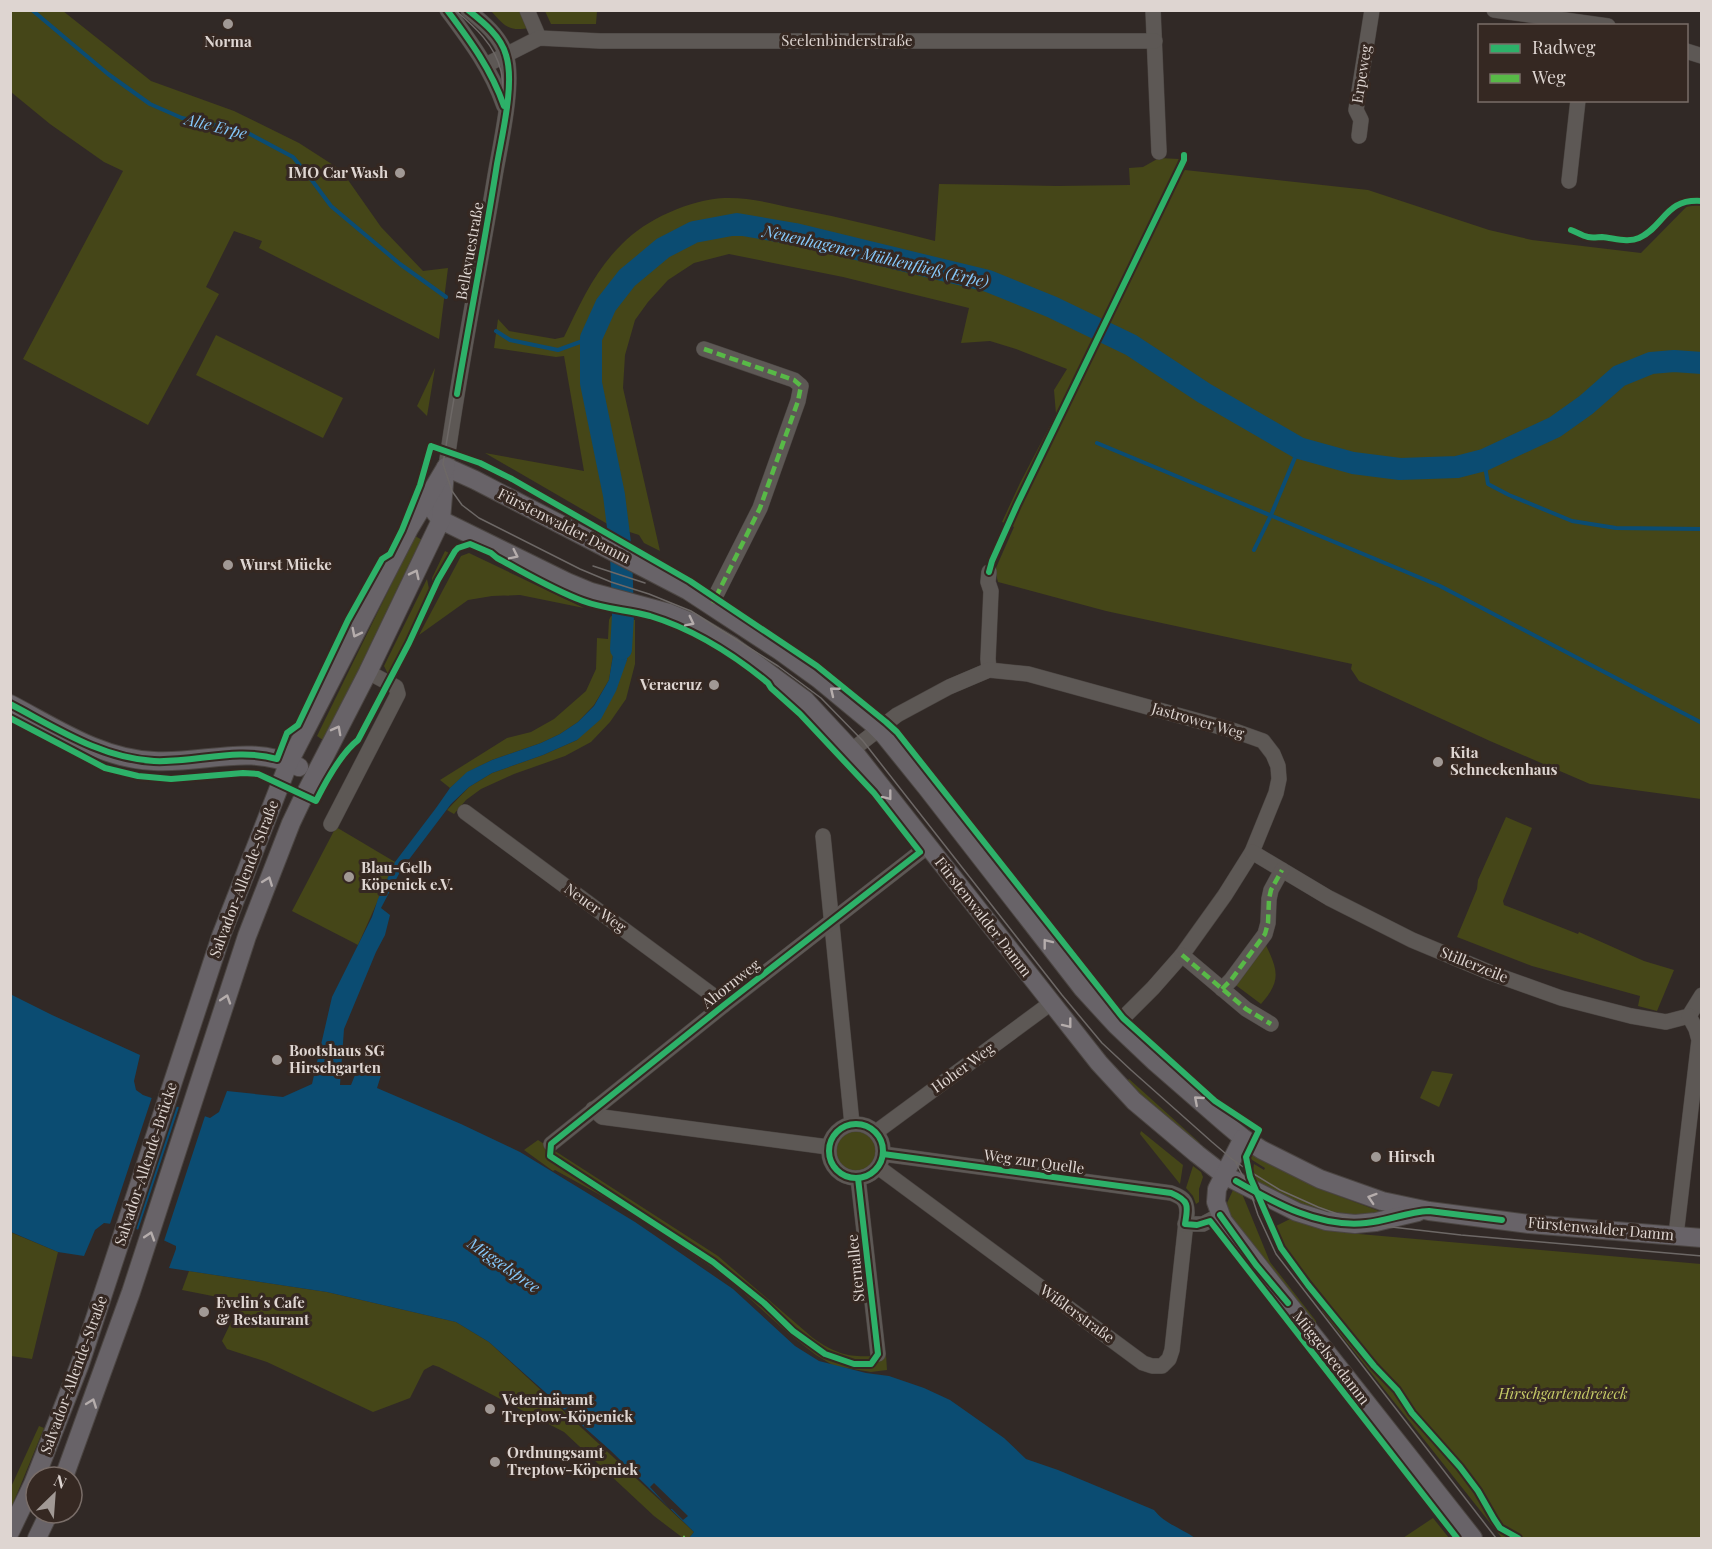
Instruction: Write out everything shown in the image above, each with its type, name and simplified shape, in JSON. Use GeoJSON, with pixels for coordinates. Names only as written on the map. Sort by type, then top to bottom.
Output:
{"type":"FeatureCollection","features":[{"type":"Feature","properties":{"kind":"main road","name":"Salvador-Allende-Straße"},"geometry":{"type":"LineString","coordinates":[[184,1045],[221,936],[289,762],[409,529],[446,467]]}},
{"type":"Feature","properties":{"kind":"main road","name":"Salvador-Allende-Straße"},"geometry":{"type":"LineString","coordinates":[[209,1054],[247,936],[291,824],[441,520],[446,467]]}},
{"type":"Feature","properties":{"kind":"main road","name":"Fürstenwalder Damm"},"geometry":{"type":"LineString","coordinates":[[446,467],[687,590],[820,680],[878,729],[1083,989],[1116,1025],[1243,1138],[1320,1179],[1382,1201],[1429,1211],[1530,1224],[1701,1238]]}},
{"type":"Feature","properties":{"kind":"main road","name":"Fürstenwalder Damm"},"geometry":{"type":"LineString","coordinates":[[426,501],[441,520],[567,582],[591,592],[669,613],[691,622],[732,646],[805,700],[852,750],[1099,1064],[1134,1101],[1224,1175],[1297,1212],[1336,1223],[1368,1223],[1429,1211]]}},
{"type":"Feature","properties":{"kind":"main road"},"geometry":{"type":"LineString","coordinates":[[10,704],[84,743],[124,758],[175,761],[229,754],[261,755],[289,762],[314,774]]}},
{"type":"Feature","properties":{"kind":"main road","name":"Salvador-Allende-Brücke"},"geometry":{"type":"LineString","coordinates":[[107,1283],[184,1045]]}},
{"type":"Feature","properties":{"kind":"main road","name":"Salvador-Allende-Brücke"},"geometry":{"type":"LineString","coordinates":[[131,1292],[209,1054]]}},
{"type":"Feature","properties":{"kind":"main road"},"geometry":{"type":"LineString","coordinates":[[1220,1215],[1217,1189],[1243,1138]]}},
{"type":"Feature","properties":{"kind":"main road","name":"Müggelseedamm"},"geometry":{"type":"LineString","coordinates":[[1220,1215],[1256,1265],[1473,1539]]}},
{"type":"Feature","properties":{"kind":"main road","name":"Salvador-Allende-Straße"},"geometry":{"type":"LineString","coordinates":[[10,1532],[33,1484],[76,1374],[107,1283]]}},
{"type":"Feature","properties":{"kind":"main road","name":"Salvador-Allende-Straße"},"geometry":{"type":"LineString","coordinates":[[68,1465],[131,1292]]}},
{"type":"Feature","properties":{"kind":"main road"},"geometry":{"type":"LineString","coordinates":[[38,1539],[44,1525]]}},
{"type":"Feature","properties":{"kind":"street"},"geometry":{"type":"LineString","coordinates":[[447,10],[486,65],[506,112]]}},
{"type":"Feature","properties":{"kind":"street"},"geometry":{"type":"LineString","coordinates":[[468,10],[496,36],[506,55],[509,79],[506,112]]}},
{"type":"Feature","properties":{"kind":"street"},"geometry":{"type":"LineString","coordinates":[[486,65],[539,38],[526,10]]}},
{"type":"Feature","properties":{"kind":"street"},"geometry":{"type":"LineString","coordinates":[[1154,10],[1159,152]]}},
{"type":"Feature","properties":{"kind":"street","name":"Erpeweg"},"geometry":{"type":"LineString","coordinates":[[1359,136],[1361,120],[1356,110],[1372,10]]}},
{"type":"Feature","properties":{"kind":"street"},"geometry":{"type":"LineString","coordinates":[[1494,10],[1587,24]]}},
{"type":"Feature","properties":{"kind":"street","name":"Seelenbinderstraße"},"geometry":{"type":"LineString","coordinates":[[539,38],[623,41],[1155,40]]}},
{"type":"Feature","properties":{"kind":"street"},"geometry":{"type":"LineString","coordinates":[[1569,181],[1578,102]]}},
{"type":"Feature","properties":{"kind":"street","name":"Bellevuestraße"},"geometry":{"type":"LineString","coordinates":[[446,467],[506,112]]}},
{"type":"Feature","properties":{"kind":"street"},"geometry":{"type":"LineString","coordinates":[[704,350],[794,380],[801,387],[760,508],[711,605]]}},
{"type":"Feature","properties":{"kind":"street"},"geometry":{"type":"LineString","coordinates":[[988,572],[991,591],[989,670]]}},
{"type":"Feature","properties":{"kind":"street","name":"Jastrower Weg"},"geometry":{"type":"LineString","coordinates":[[852,750],[892,718],[933,695],[989,670],[1028,674],[1235,731],[1263,741],[1273,753],[1278,766],[1279,780],[1252,852],[1225,895],[1182,955],[1116,1025]]}},
{"type":"Feature","properties":{"kind":"street"},"geometry":{"type":"LineString","coordinates":[[331,824],[398,694],[396,687],[368,672]]}},
{"type":"Feature","properties":{"kind":"street","name":"Neuer Weg"},"geometry":{"type":"LineString","coordinates":[[465,812],[719,999],[724,1005]]}},
{"type":"Feature","properties":{"kind":"street"},"geometry":{"type":"LineString","coordinates":[[823,836],[852,1124]]}},
{"type":"Feature","properties":{"kind":"street","name":"Ahornweg"},"geometry":{"type":"LineString","coordinates":[[551,1144],[928,846]]}},
{"type":"Feature","properties":{"kind":"street","name":"Stillerzeile"},"geometry":{"type":"LineString","coordinates":[[1252,852],[1329,898],[1412,940],[1482,970],[1609,1011],[1666,1022],[1689,1016]]}},
{"type":"Feature","properties":{"kind":"street"},"geometry":{"type":"LineString","coordinates":[[1222,989],[1265,934],[1269,899],[1282,870]]}},
{"type":"Feature","properties":{"kind":"street"},"geometry":{"type":"LineString","coordinates":[[1182,955],[1246,1009],[1271,1024]]}},
{"type":"Feature","properties":{"kind":"street"},"geometry":{"type":"LineString","coordinates":[[1676,1235],[1699,1040],[1689,1016],[1701,995]]}},
{"type":"Feature","properties":{"kind":"street","name":"Hoher Weg"},"geometry":{"type":"LineString","coordinates":[[876,1132],[1051,1003]]}},
{"type":"Feature","properties":{"kind":"street"},"geometry":{"type":"LineString","coordinates":[[593,1109],[602,1117],[828,1147]]}},
{"type":"Feature","properties":{"kind":"street"},"geometry":{"type":"LineString","coordinates":[[852,1124],[865,1125],[876,1132],[882,1142],[880,1161],[866,1177],[842,1175],[836,1170],[831,1163],[828,1147],[834,1134],[852,1124]]}},
{"type":"Feature","properties":{"kind":"street","name":"Weg zur Quelle"},"geometry":{"type":"LineString","coordinates":[[880,1161],[1171,1193],[1181,1197]]}},
{"type":"Feature","properties":{"kind":"street","name":"Wißlerstraße"},"geometry":{"type":"LineString","coordinates":[[880,1161],[1143,1363],[1152,1366],[1162,1365],[1169,1359],[1172,1350],[1187,1205],[1181,1197]]}},
{"type":"Feature","properties":{"kind":"street","name":"Sternallee"},"geometry":{"type":"LineString","coordinates":[[858,1178],[878,1354]]}},
{"type":"Feature","properties":{"kind":"street"},"geometry":{"type":"LineString","coordinates":[[1185,1224],[1203,1224],[1220,1215]]}},
{"type":"Feature","properties":{"kind":"green space"},"geometry":{"type":"Polygon","coordinates":[[[10,11],[63,11],[151,81],[234,111],[299,143],[341,170],[381,227],[423,271],[448,268],[439,339],[259,248],[262,241],[234,231],[206,287],[219,294],[148,425],[23,359],[123,171],[104,162],[50,124],[11,92],[10,11]]]}},
{"type":"Feature","properties":{"kind":"green space"},"geometry":{"type":"Polygon","coordinates":[[[491,11],[520,11],[529,28],[511,28],[491,11]]]}},
{"type":"Feature","properties":{"kind":"green space"},"geometry":{"type":"Polygon","coordinates":[[[545,11],[597,11],[596,24],[551,24],[545,11]]]}},
{"type":"Feature","properties":{"kind":"green space"},"geometry":{"type":"Polygon","coordinates":[[[1159,158],[1179,159],[1173,177],[1185,170],[1368,190],[1489,230],[1532,240],[1641,253],[1697,196],[1702,197],[1701,799],[1590,784],[1359,681],[1351,669],[1352,664],[1106,611],[998,582],[995,570],[1014,527],[1002,522],[1056,414],[1054,390],[1067,369],[990,341],[961,343],[969,308],[843,277],[729,254],[694,263],[668,280],[635,320],[625,355],[623,388],[660,551],[644,543],[639,535],[611,526],[485,453],[584,471],[564,356],[556,357],[494,348],[498,319],[509,331],[555,339],[564,337],[589,288],[612,254],[632,235],[669,212],[711,200],[743,199],[832,216],[935,241],[939,184],[1130,185],[1129,168],[1143,167],[1159,158]]]}},
{"type":"Feature","properties":{"kind":"green space"},"geometry":{"type":"Polygon","coordinates":[[[216,335],[343,398],[323,438],[196,375],[216,335]]]}},
{"type":"Feature","properties":{"kind":"green space"},"geometry":{"type":"Polygon","coordinates":[[[435,368],[427,416],[417,406],[435,368]]]}},
{"type":"Feature","properties":{"kind":"green space"},"geometry":{"type":"Polygon","coordinates":[[[415,536],[424,541],[332,728],[323,740],[317,736],[415,536]]]}},
{"type":"Feature","properties":{"kind":"green space"},"geometry":{"type":"Polygon","coordinates":[[[445,551],[451,554],[433,590],[432,578],[445,551]]]}},
{"type":"Feature","properties":{"kind":"green space"},"geometry":{"type":"Polygon","coordinates":[[[469,553],[584,608],[520,595],[492,596],[468,600],[419,635],[461,556],[469,553]]]}},
{"type":"Feature","properties":{"kind":"green space"},"geometry":{"type":"Polygon","coordinates":[[[427,579],[430,594],[389,676],[384,666],[427,579]]]}},
{"type":"Feature","properties":{"kind":"green space"},"geometry":{"type":"Polygon","coordinates":[[[611,616],[619,618],[609,680],[594,705],[578,722],[541,743],[492,760],[468,772],[450,788],[440,780],[507,738],[531,732],[554,719],[586,691],[596,669],[597,638],[608,639],[611,616]]]}},
{"type":"Feature","properties":{"kind":"green space"},"geometry":{"type":"Polygon","coordinates":[[[628,619],[635,620],[635,664],[626,699],[610,722],[591,742],[565,756],[514,774],[481,789],[466,800],[454,814],[447,810],[469,787],[492,773],[577,740],[627,660],[628,619]]]}},
{"type":"Feature","properties":{"kind":"green space"},"geometry":{"type":"Polygon","coordinates":[[[1506,817],[1532,828],[1503,901],[1504,905],[1578,934],[1579,932],[1644,961],[1674,970],[1657,1011],[1638,1006],[1640,996],[1532,966],[1457,937],[1477,889],[1478,880],[1506,817]]]}},
{"type":"Feature","properties":{"kind":"green space","name":"Blau-Gelb Köpenick e.V."},"geometry":{"type":"Polygon","coordinates":[[[336,827],[395,862],[358,945],[292,911],[336,827]]]}},
{"type":"Feature","properties":{"kind":"green space"},"geometry":{"type":"Polygon","coordinates":[[[1264,941],[1276,974],[1273,988],[1261,1004],[1233,983],[1264,941]]]}},
{"type":"Feature","properties":{"kind":"green space"},"geometry":{"type":"Polygon","coordinates":[[[1432,1071],[1453,1074],[1439,1107],[1420,1098],[1432,1071]]]}},
{"type":"Feature","properties":{"kind":"green space"},"geometry":{"type":"Polygon","coordinates":[[[1129,1079],[1200,1143],[1157,1114],[1125,1083],[1129,1079]]]}},
{"type":"Feature","properties":{"kind":"green space"},"geometry":{"type":"Polygon","coordinates":[[[855,1129],[870,1136],[877,1151],[870,1166],[855,1173],[840,1166],[833,1151],[840,1136],[855,1129]]]}},
{"type":"Feature","properties":{"kind":"green space"},"geometry":{"type":"Polygon","coordinates":[[[1141,1131],[1183,1165],[1180,1184],[1140,1134],[1141,1131]]]}},
{"type":"Feature","properties":{"kind":"green space"},"geometry":{"type":"Polygon","coordinates":[[[538,1140],[718,1256],[813,1338],[831,1349],[848,1355],[886,1355],[887,1370],[871,1372],[834,1366],[816,1355],[714,1269],[620,1206],[555,1170],[553,1171],[524,1150],[538,1140]]]}},
{"type":"Feature","properties":{"kind":"green space"},"geometry":{"type":"Polygon","coordinates":[[[1252,1154],[1317,1188],[1387,1214],[1321,1216],[1258,1188],[1252,1175],[1254,1164],[1264,1170],[1265,1168],[1249,1158],[1252,1154]]]}},
{"type":"Feature","properties":{"kind":"green space"},"geometry":{"type":"Polygon","coordinates":[[[1193,1166],[1201,1172],[1203,1177],[1199,1189],[1199,1202],[1196,1204],[1186,1188],[1193,1166]]]}},
{"type":"Feature","properties":{"kind":"green space"},"geometry":{"type":"Polygon","coordinates":[[[1233,1190],[1241,1191],[1270,1262],[1316,1321],[1317,1330],[1242,1235],[1230,1215],[1227,1203],[1233,1190]]]}},
{"type":"Feature","properties":{"kind":"green space","name":"Hirschgartendreieck"},"geometry":{"type":"Polygon","coordinates":[[[1290,1219],[1348,1233],[1701,1264],[1701,1538],[1502,1538],[1322,1311],[1328,1302],[1284,1247],[1276,1226],[1290,1219]]]}},
{"type":"Feature","properties":{"kind":"green space"},"geometry":{"type":"Polygon","coordinates":[[[10,1232],[58,1252],[32,1359],[11,1356],[10,1232]]]}},
{"type":"Feature","properties":{"kind":"green space"},"geometry":{"type":"Polygon","coordinates":[[[189,1271],[327,1292],[456,1322],[489,1342],[694,1532],[689,1538],[683,1538],[654,1516],[564,1432],[439,1367],[433,1365],[424,1370],[410,1398],[373,1412],[267,1362],[227,1349],[222,1341],[234,1316],[238,1301],[182,1290],[189,1271]]]}},
{"type":"Feature","properties":{"kind":"green space"},"geometry":{"type":"Polygon","coordinates":[[[39,1426],[44,1428],[29,1465],[24,1465],[24,1477],[12,1506],[11,1487],[39,1426]]]}},
{"type":"Feature","properties":{"kind":"green space"},"geometry":{"type":"Polygon","coordinates":[[[1433,1518],[1449,1538],[1403,1538],[1433,1518]]]}},
{"type":"Feature","properties":{"kind":"water","name":"Müggelspree"},"geometry":{"type":"Polygon","coordinates":[[[619,618],[628,619],[627,660],[616,691],[601,719],[577,740],[492,773],[469,787],[451,804],[401,870],[381,908],[390,915],[385,935],[344,1029],[340,1085],[351,1085],[361,1060],[383,1069],[377,1088],[520,1152],[635,1222],[733,1289],[795,1346],[819,1361],[866,1373],[889,1376],[950,1400],[1004,1438],[1026,1459],[1154,1510],[1168,1522],[1195,1538],[689,1538],[694,1532],[611,1451],[489,1342],[456,1322],[327,1292],[169,1268],[176,1246],[161,1239],[164,1229],[137,1230],[116,1215],[112,1224],[104,1223],[95,1230],[84,1256],[58,1252],[11,1232],[10,994],[140,1055],[134,1081],[136,1090],[143,1095],[210,1118],[219,1112],[227,1091],[283,1097],[312,1084],[332,997],[372,917],[395,862],[450,788],[467,772],[560,734],[578,722],[594,706],[609,680],[619,618]]]}},
{"type":"Feature","properties":{"kind":"pier"},"geometry":{"type":"Polygon","coordinates":[[[153,1094],[178,1103],[135,1233],[131,1231],[131,1223],[117,1218],[114,1227],[109,1227],[153,1094]]]}},
{"type":"Feature","properties":{"kind":"pier"},"geometry":{"type":"Polygon","coordinates":[[[180,1104],[206,1113],[163,1244],[158,1240],[160,1231],[137,1233],[180,1104]]]}},
{"type":"Feature","properties":{"kind":"pier"},"geometry":{"type":"Polygon","coordinates":[[[654,1483],[688,1516],[683,1520],[670,1509],[650,1487],[654,1483]]]}},
{"type":"Feature","properties":{"kind":"waterway","name":"Alte Erpe"},"geometry":{"type":"LineString","coordinates":[[32,10],[108,74],[150,104],[182,118],[246,132],[293,157],[331,206],[400,264],[446,297]]}},
{"type":"Feature","properties":{"kind":"waterway","name":"Neuenhagener Mühlenfließ (Erpe)"},"geometry":{"type":"LineString","coordinates":[[621,649],[623,616],[621,551],[614,495],[591,383],[591,338],[606,305],[627,278],[663,248],[694,232],[737,224],[795,234],[988,281],[1052,307],[1131,345],[1204,393],[1299,448],[1353,463],[1400,469],[1457,467],[1484,460],[1555,427],[1586,405],[1619,376],[1651,363],[1674,361],[1702,363]]}},
{"type":"Feature","properties":{"kind":"waterway","name":"Alte Erpe"},"geometry":{"type":"LineString","coordinates":[[496,331],[510,340],[558,350],[591,338]]}},
{"type":"Feature","properties":{"kind":"waterway"},"geometry":{"type":"LineString","coordinates":[[1097,443],[1440,586],[1702,723]]}},
{"type":"Feature","properties":{"kind":"waterway"},"geometry":{"type":"LineString","coordinates":[[1254,550],[1299,448]]}},
{"type":"Feature","properties":{"kind":"waterway"},"geometry":{"type":"LineString","coordinates":[[1484,460],[1488,484],[1572,521],[1616,528],[1702,529]]}},
{"type":"Feature","properties":{"kind":"tram line"},"geometry":{"type":"LineString","coordinates":[[455,10],[477,30],[489,45],[498,62],[503,83],[498,143],[443,464],[452,491],[462,505],[479,518],[580,569],[691,611],[778,666],[821,698],[863,741],[1102,1043],[1232,1159],[1280,1190],[1357,1221],[1383,1226],[1702,1256]]}},
{"type":"Feature","properties":{"kind":"tram line"},"geometry":{"type":"LineString","coordinates":[[593,566],[645,583]]}},
{"type":"Feature","properties":{"kind":"tram line"},"geometry":{"type":"LineString","coordinates":[[1236,1163],[1249,1188],[1258,1215],[1276,1254],[1496,1538]]}},
{"type":"Feature","properties":{"kind":"marked path"},"geometry":{"type":"LineString","coordinates":[[704,349],[794,380],[801,386],[798,401],[760,508],[713,603]]}},
{"type":"Feature","properties":{"kind":"marked path"},"geometry":{"type":"LineString","coordinates":[[1222,989],[1265,934],[1271,890],[1282,870]]}},
{"type":"Feature","properties":{"kind":"marked path"},"geometry":{"type":"LineString","coordinates":[[1182,955],[1246,1009],[1271,1024]]}},
{"type":"Feature","properties":{"kind":"cycle path"},"geometry":{"type":"LineString","coordinates":[[447,10],[487,68],[504,106]]}},
{"type":"Feature","properties":{"kind":"cycle path"},"geometry":{"type":"LineString","coordinates":[[457,394],[504,124],[509,80],[504,48],[491,30],[468,10]]}},
{"type":"Feature","properties":{"kind":"cycle path"},"geometry":{"type":"LineString","coordinates":[[989,572],[1017,505],[1184,160],[1184,155]]}},
{"type":"Feature","properties":{"kind":"cycle path"},"geometry":{"type":"LineString","coordinates":[[1571,230],[1590,237],[1635,239],[1648,233],[1666,214],[1680,204],[1702,201]]}},
{"type":"Feature","properties":{"kind":"cycle path"},"geometry":{"type":"LineString","coordinates":[[10,704],[97,748],[134,759],[169,761],[231,755],[277,759],[287,733],[298,725],[348,620],[382,559],[390,554],[402,530],[420,485],[431,446],[480,463],[512,479],[690,581],[817,666],[897,732],[1123,1018],[1215,1101],[1259,1130],[1246,1157],[1250,1177],[1281,1248],[1374,1366],[1397,1390],[1412,1413],[1460,1467],[1478,1491],[1500,1528],[1518,1538]]}},
{"type":"Feature","properties":{"kind":"cycle path"},"geometry":{"type":"LineString","coordinates":[[10,718],[105,768],[138,776],[171,779],[243,773],[258,774],[316,801],[340,760],[358,740],[409,643],[438,580],[458,548],[470,544],[572,597],[599,606],[650,616],[697,636],[727,653],[768,683],[874,793],[920,852],[551,1144],[550,1156],[713,1262],[764,1303],[793,1331],[825,1354],[854,1364],[871,1364],[878,1354],[858,1178]]}},
{"type":"Feature","properties":{"kind":"cycle path"},"geometry":{"type":"LineString","coordinates":[[851,1124],[861,1124],[871,1128],[879,1136],[883,1151],[879,1166],[871,1174],[861,1178],[851,1178],[841,1174],[833,1166],[829,1156],[829,1146],[833,1136],[841,1128],[851,1124]]}},
{"type":"Feature","properties":{"kind":"cycle path"},"geometry":{"type":"LineString","coordinates":[[883,1154],[1171,1193],[1182,1199],[1187,1208],[1185,1224],[1197,1225],[1210,1221],[1457,1538]]}},
{"type":"Feature","properties":{"kind":"cycle path"},"geometry":{"type":"LineString","coordinates":[[1236,1181],[1298,1212],[1331,1222],[1366,1223],[1429,1211],[1502,1220]]}},
{"type":"Feature","properties":{"kind":"cycle path"},"geometry":{"type":"LineString","coordinates":[[1220,1215],[1256,1265],[1288,1303]]}},
{"type":"Feature","properties":{"kind":"place","name":"Norma"},"geometry":{"type":"Point","coordinates":[228,24]}},
{"type":"Feature","properties":{"kind":"place","name":"IMO Car Wash"},"geometry":{"type":"Point","coordinates":[400,173]}},
{"type":"Feature","properties":{"kind":"place","name":"Wurst Mücke"},"geometry":{"type":"Point","coordinates":[228,565]}},
{"type":"Feature","properties":{"kind":"place","name":"Veracruz"},"geometry":{"type":"Point","coordinates":[714,685]}},
{"type":"Feature","properties":{"kind":"place","name":"Kita Schneckenhaus"},"geometry":{"type":"Point","coordinates":[1438,762]}},
{"type":"Feature","properties":{"kind":"place","name":"Blau-Gelb Köpenick e.V."},"geometry":{"type":"Point","coordinates":[349,877]}},
{"type":"Feature","properties":{"kind":"place","name":"Bootshaus SG Hirschgarten"},"geometry":{"type":"Point","coordinates":[277,1060]}},
{"type":"Feature","properties":{"kind":"place","name":"Hirsch"},"geometry":{"type":"Point","coordinates":[1376,1157]}},
{"type":"Feature","properties":{"kind":"place","name":"Evelin´s Cafe & Restaurant"},"geometry":{"type":"Point","coordinates":[204,1312]}},
{"type":"Feature","properties":{"kind":"place","name":"Veterinäramt Treptow-Köpenick"},"geometry":{"type":"Point","coordinates":[490,1409]}},
{"type":"Feature","properties":{"kind":"place","name":"Ordnungsamt Treptow-Köpenick"},"geometry":{"type":"Point","coordinates":[495,1462]}}]}
